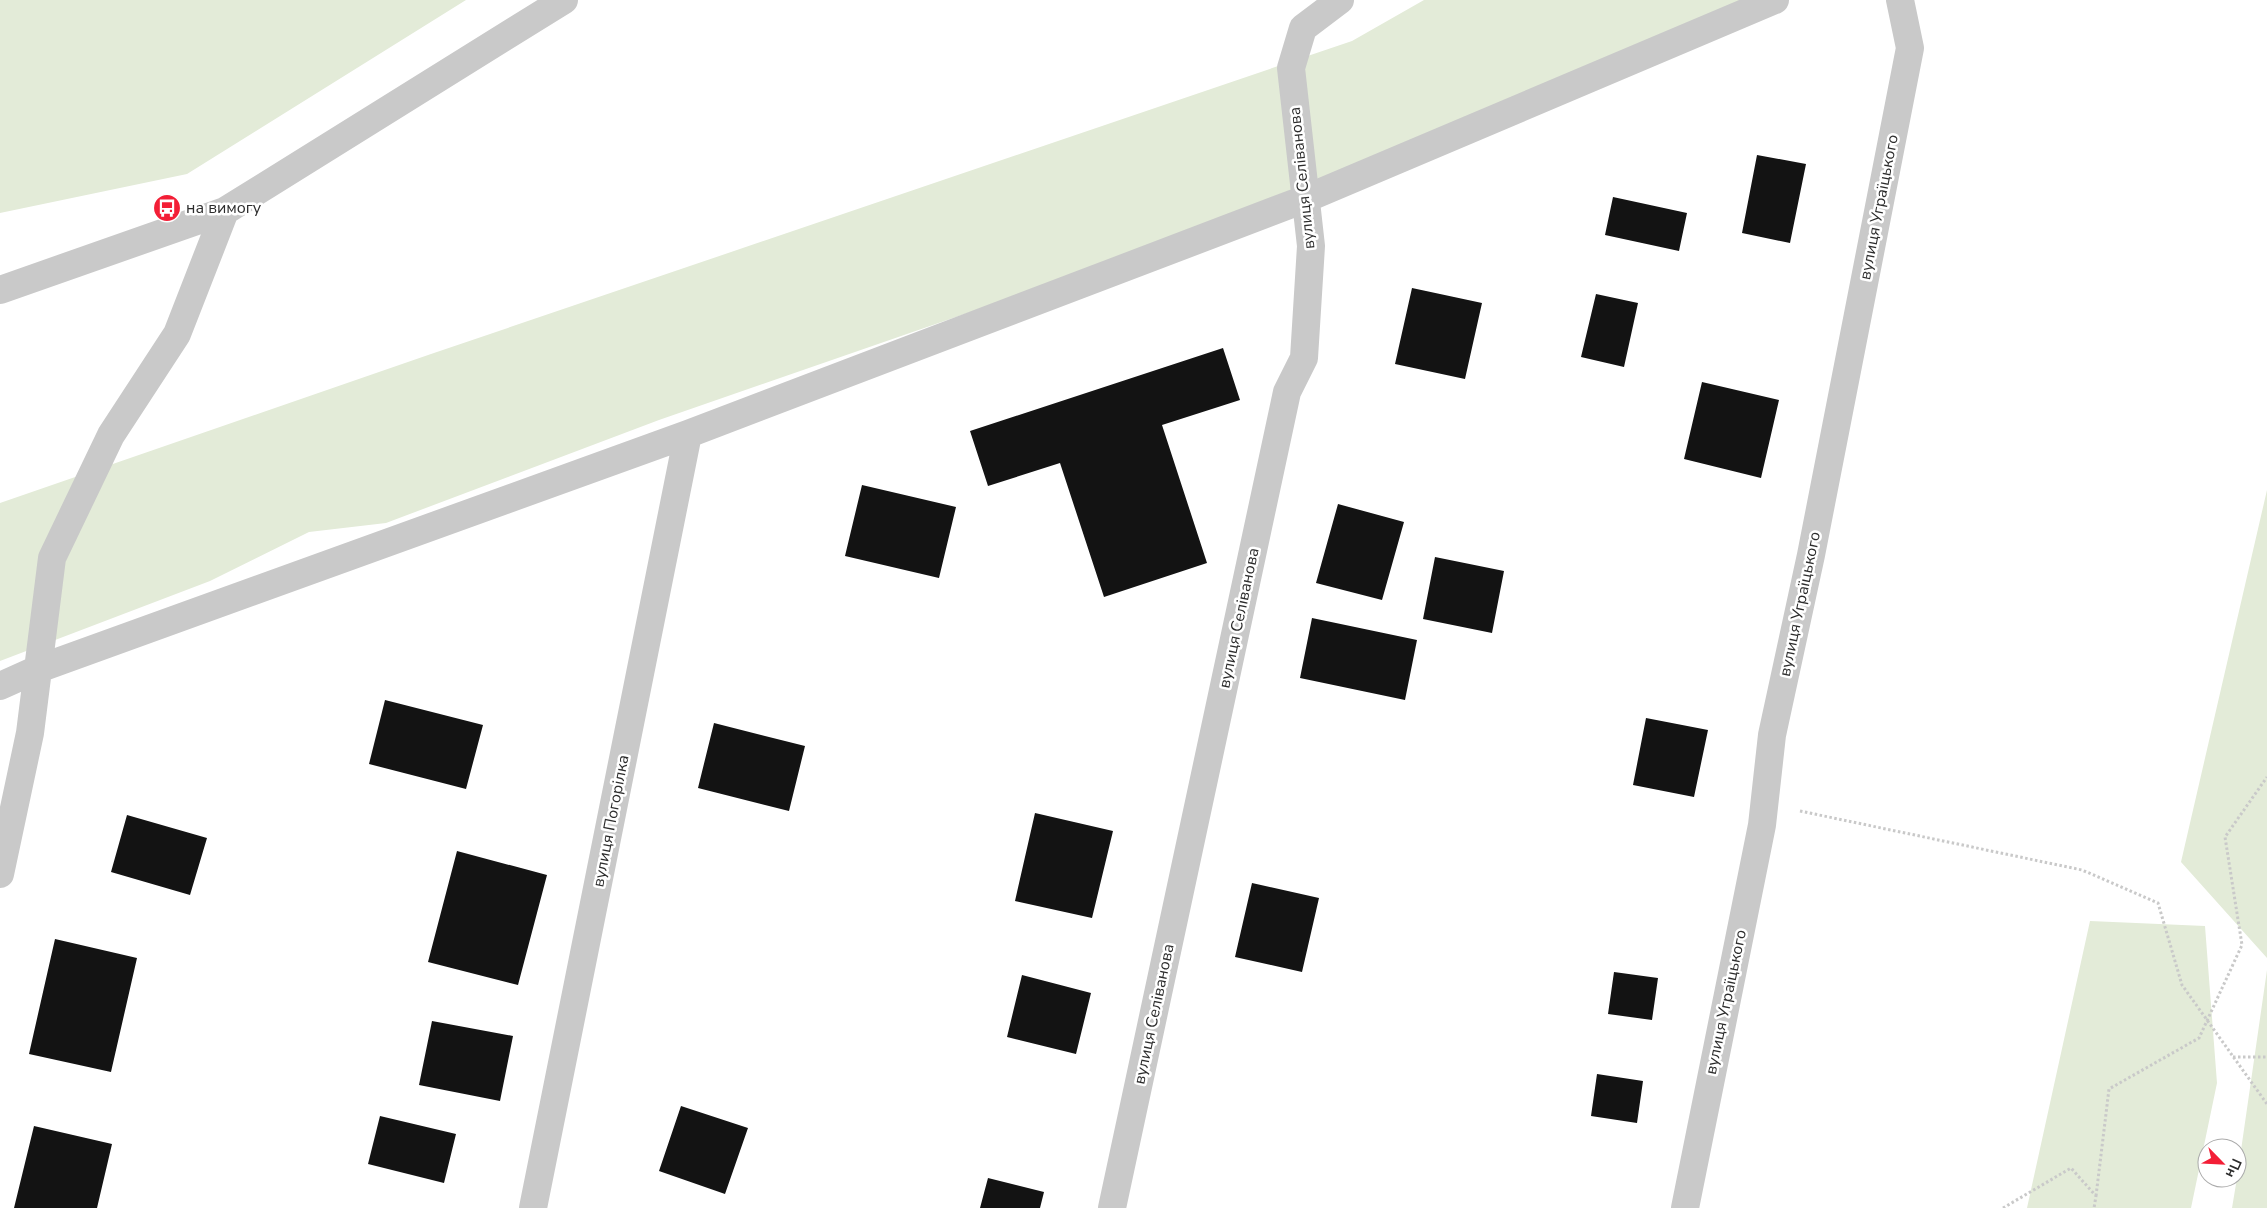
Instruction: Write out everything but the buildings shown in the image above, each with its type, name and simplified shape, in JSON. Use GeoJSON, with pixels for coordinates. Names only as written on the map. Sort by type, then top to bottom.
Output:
{"type":"FeatureCollection","features":[{"type":"Feature","properties":{"kind":"street"},"geometry":{"type":"LineString","coordinates":[[0,290],[226,211],[564,0]]}},
{"type":"Feature","properties":{"kind":"street","name":"вулиця Селіванова"},"geometry":{"type":"LineString","coordinates":[[1112,1208],[1287,392],[1304,358],[1311,246],[1291,68],[1303,28],[1340,0]]}},
{"type":"Feature","properties":{"kind":"street"},"geometry":{"type":"LineString","coordinates":[[0,686],[38,669],[688,434],[1305,199],[1775,0]]}},
{"type":"Feature","properties":{"kind":"street","name":"вулиця Уграїцького"},"geometry":{"type":"LineString","coordinates":[[1686,1208],[1762,824],[1772,735],[1813,545],[1910,48],[1900,0]]}},
{"type":"Feature","properties":{"kind":"street"},"geometry":{"type":"LineString","coordinates":[[0,874],[30,733],[52,558],[111,436],[177,334],[226,211]]}},
{"type":"Feature","properties":{"kind":"street","name":"вулиця Погорілка"},"geometry":{"type":"LineString","coordinates":[[533,1208],[688,434]]}},
{"type":"Feature","properties":{"kind":"path"},"geometry":{"type":"LineString","coordinates":[[2094,1208],[2109,1089],[2200,1038],[2242,945],[2225,837],[2267,777]]}},
{"type":"Feature","properties":{"kind":"path"},"geometry":{"type":"LineString","coordinates":[[1764,805],[1821,814],[2082,870],[2158,903],[2182,985],[2267,1104]]}},
{"type":"Feature","properties":{"kind":"path"},"geometry":{"type":"LineString","coordinates":[[2233,1057],[2267,1057]]}},
{"type":"Feature","properties":{"kind":"path"},"geometry":{"type":"LineString","coordinates":[[2003,1208],[2071,1168],[2096,1196]]}},
{"type":"Feature","properties":{"kind":"green space"},"geometry":{"type":"Polygon","coordinates":[[[0,0],[466,0],[187,174],[0,213],[0,0]]]}},
{"type":"Feature","properties":{"kind":"green space"},"geometry":{"type":"Polygon","coordinates":[[[1424,0],[1766,0],[1138,254],[659,420],[386,523],[309,532],[210,581],[0,661],[0,503],[431,354],[1352,41],[1424,0]]]}},
{"type":"Feature","properties":{"kind":"green space"},"geometry":{"type":"Polygon","coordinates":[[[2267,490],[2267,958],[2181,862],[2267,490]]]}},
{"type":"Feature","properties":{"kind":"green space"},"geometry":{"type":"Polygon","coordinates":[[[2090,921],[2205,926],[2217,1083],[2206,1138],[2197,1138],[2197,1179],[2191,1208],[2027,1208],[2090,921]]]}},
{"type":"Feature","properties":{"kind":"green space"},"geometry":{"type":"Polygon","coordinates":[[[2267,970],[2267,1208],[2232,1208],[2235,1188],[2247,1188],[2247,1138],[2243,1138],[2267,970]]]}},
{"type":"Feature","properties":{"kind":"place","name":"на вимогу"},"geometry":{"type":"Point","coordinates":[167,208]}}]}
